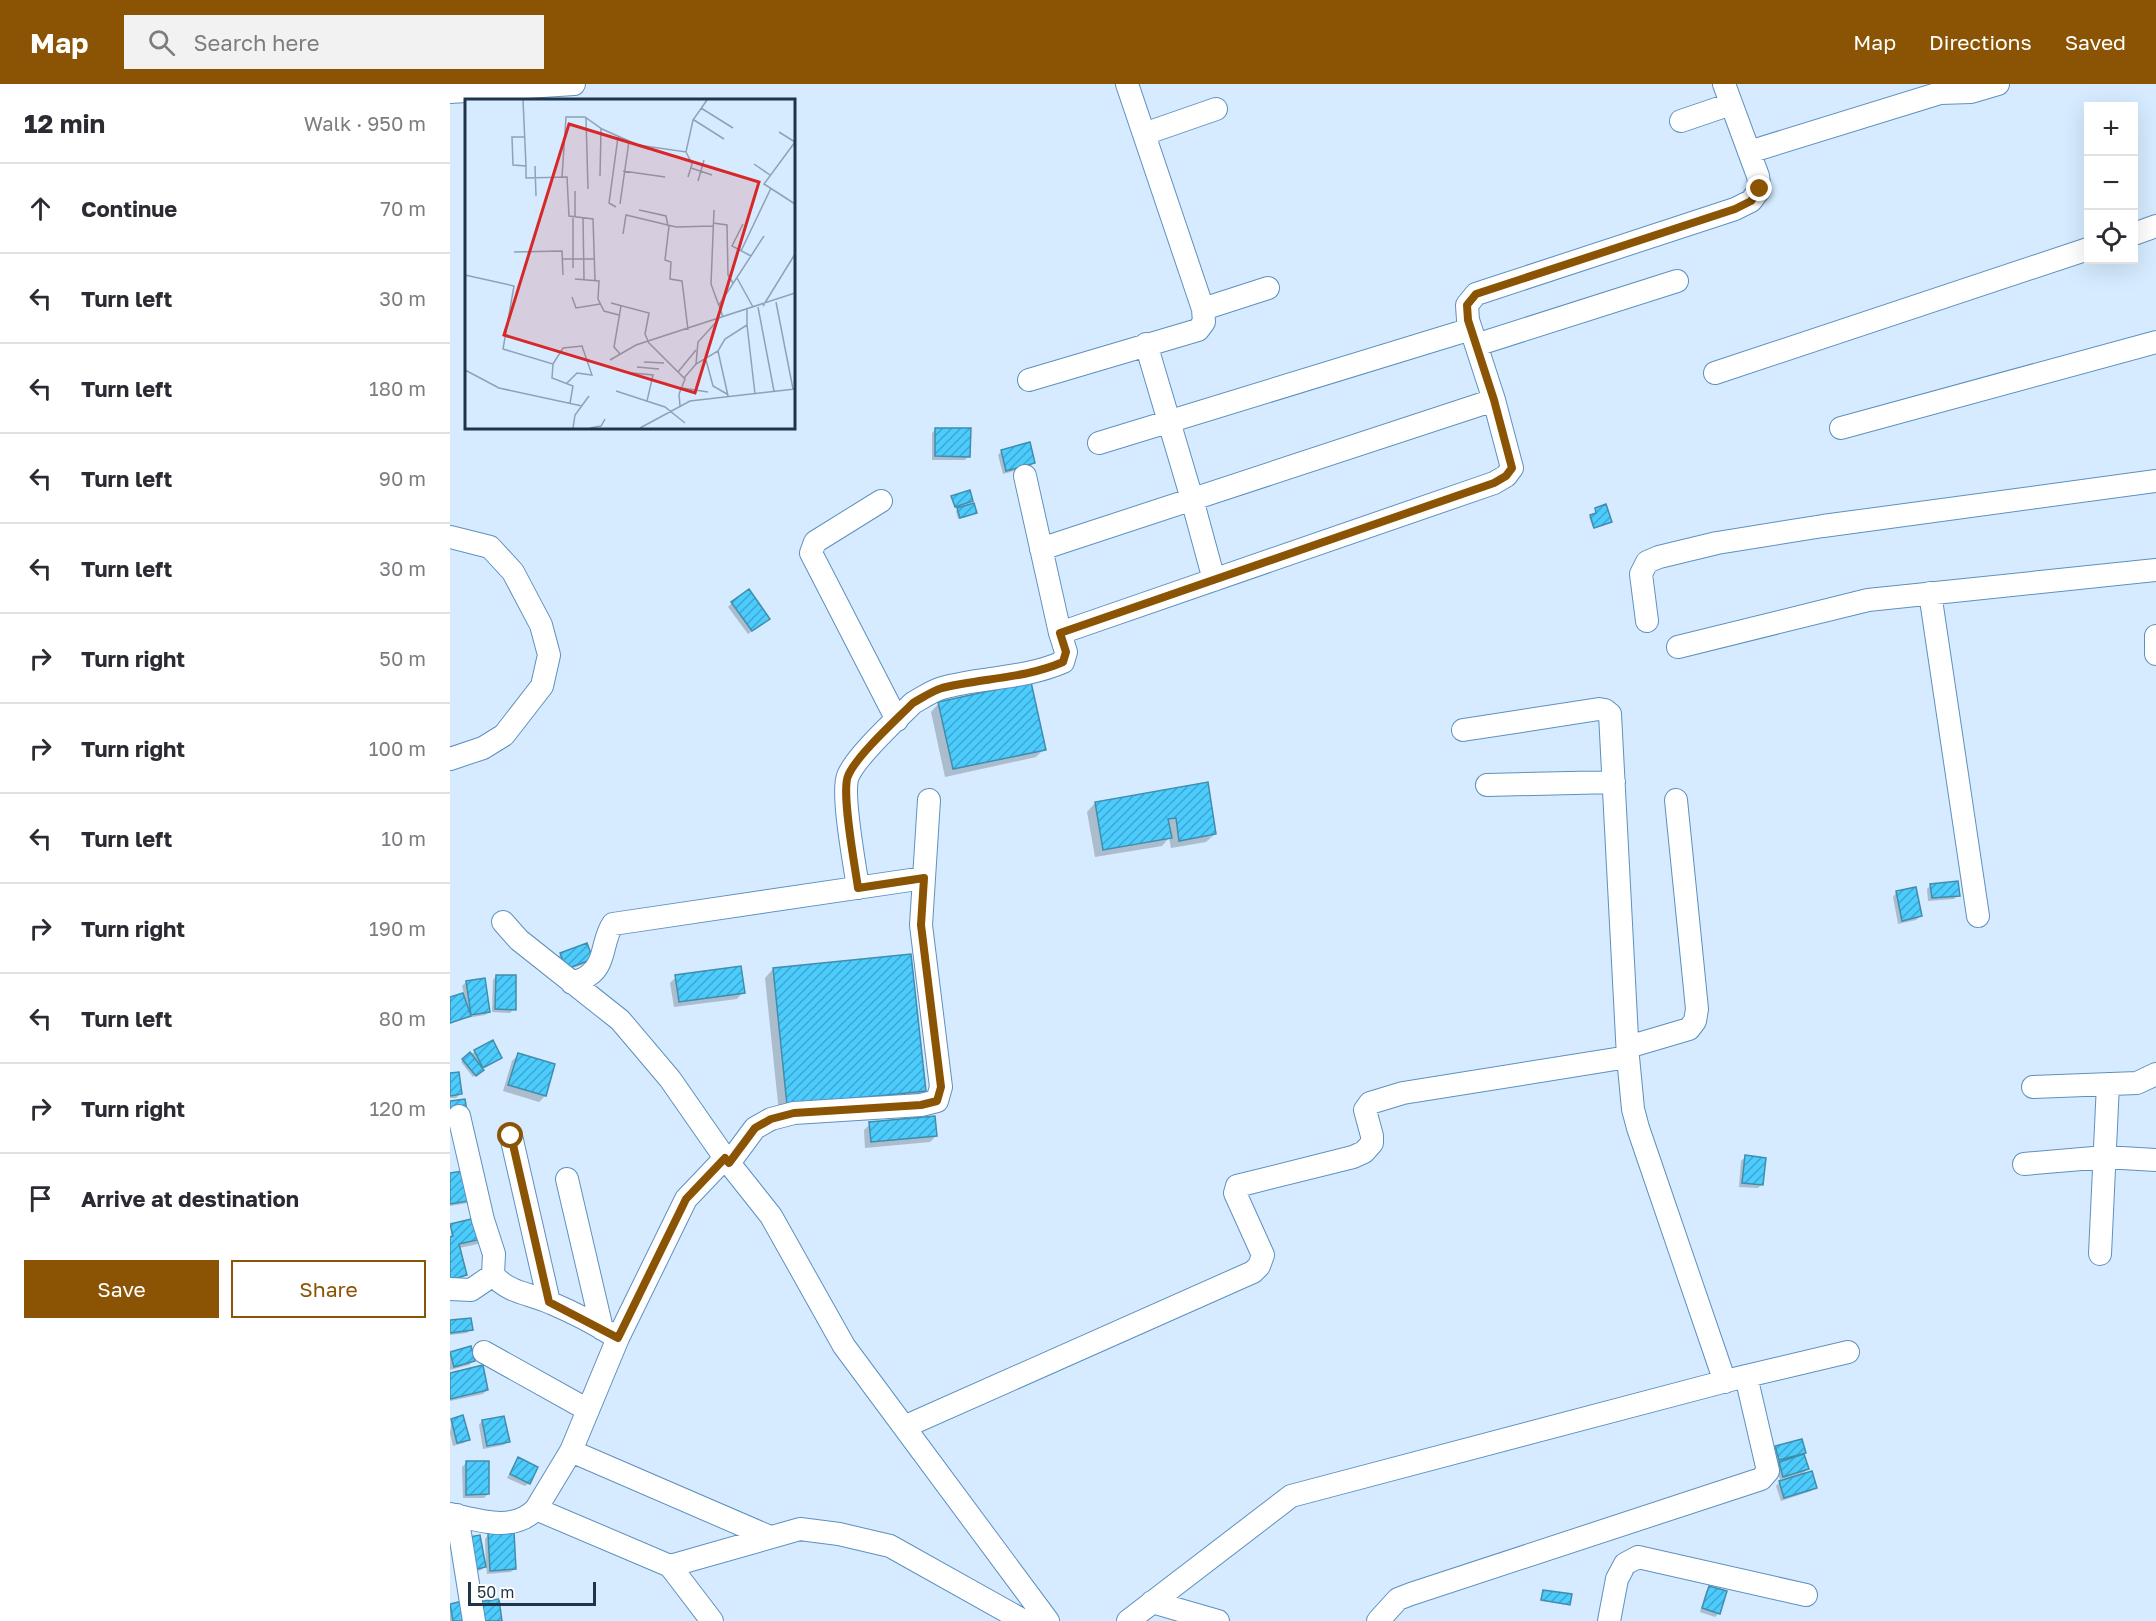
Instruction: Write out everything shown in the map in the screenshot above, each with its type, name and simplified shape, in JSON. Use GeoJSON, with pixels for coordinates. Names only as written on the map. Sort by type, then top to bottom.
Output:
{"type":"FeatureCollection","features":[{"type":"Feature","properties":{"kind":"street"},"geometry":{"type":"LineString","coordinates":[[450,92],[574,84]]}},
{"type":"Feature","properties":{"kind":"street"},"geometry":{"type":"LineString","coordinates":[[1029,381],[1198,330],[1204,322],[1203,309],[1127,84]]}},
{"type":"Feature","properties":{"kind":"street"},"geometry":{"type":"LineString","coordinates":[[1749,152],[1940,93],[1971,92],[1998,84]]}},
{"type":"Feature","properties":{"kind":"street"},"geometry":{"type":"LineString","coordinates":[[1060,633],[1494,483],[1506,476],[1512,468],[1494,400],[1473,337],[1467,305],[1476,294],[1735,209],[1751,201],[1760,189],[1758,176],[1728,94],[1681,121]]}},
{"type":"Feature","properties":{"kind":"street"},"geometry":{"type":"LineString","coordinates":[[1144,134],[1216,109]]}},
{"type":"Feature","properties":{"kind":"street"},"geometry":{"type":"LineString","coordinates":[[2138,232],[2156,226]]}},
{"type":"Feature","properties":{"kind":"street"},"geometry":{"type":"LineString","coordinates":[[1714,373],[2084,250]]}},
{"type":"Feature","properties":{"kind":"street"},"geometry":{"type":"LineString","coordinates":[[1098,443],[1677,281]]}},
{"type":"Feature","properties":{"kind":"street"},"geometry":{"type":"LineString","coordinates":[[1203,309],[1268,288]]}},
{"type":"Feature","properties":{"kind":"street"},"geometry":{"type":"LineString","coordinates":[[1841,428],[2156,342]]}},
{"type":"Feature","properties":{"kind":"street"},"geometry":{"type":"LineString","coordinates":[[1146,345],[1170,421],[1214,580]]}},
{"type":"Feature","properties":{"kind":"street"},"geometry":{"type":"LineString","coordinates":[[1041,549],[1494,400]]}},
{"type":"Feature","properties":{"kind":"street"},"geometry":{"type":"LineString","coordinates":[[858,888],[846,801],[846,779],[853,765],[913,703],[941,688],[1044,670],[1063,662],[1066,652],[1025,476]]}},
{"type":"Feature","properties":{"kind":"street"},"geometry":{"type":"LineString","coordinates":[[1647,621],[1641,574],[1647,562],[1659,557],[1717,543],[1822,526],[2156,481]]}},
{"type":"Feature","properties":{"kind":"street"},"geometry":{"type":"LineString","coordinates":[[881,501],[815,542],[811,553],[897,720]]}},
{"type":"Feature","properties":{"kind":"street"},"geometry":{"type":"LineString","coordinates":[[450,537],[490,547],[513,572],[541,625],[549,655],[542,686],[504,735],[483,748],[450,759]]}},
{"type":"Feature","properties":{"kind":"street"},"geometry":{"type":"LineString","coordinates":[[1678,647],[1868,600],[2156,570]]}},
{"type":"Feature","properties":{"kind":"street"},"geometry":{"type":"LineString","coordinates":[[1930,593],[1978,916]]}},
{"type":"Feature","properties":{"kind":"street"},"geometry":{"type":"LineString","coordinates":[[2156,636],[2156,654]]}},
{"type":"Feature","properties":{"kind":"street"},"geometry":{"type":"LineString","coordinates":[[1378,1621],[1398,1599],[1411,1594],[1761,1479],[1768,1471],[1638,1128],[1633,1108],[1610,714],[1605,710],[1463,730]]}},
{"type":"Feature","properties":{"kind":"street"},"geometry":{"type":"LineString","coordinates":[[1487,785],[1614,782]]}},
{"type":"Feature","properties":{"kind":"street"},"geometry":{"type":"LineString","coordinates":[[474,1621],[454,1514],[503,1525],[529,1516],[536,1509],[572,1451],[588,1410],[610,1334],[686,1199],[727,1160],[755,1128],[771,1119],[794,1113],[921,1105],[937,1101],[941,1087],[921,925],[929,800]]}},
{"type":"Feature","properties":{"kind":"street"},"geometry":{"type":"LineString","coordinates":[[904,1427],[1253,1272],[1259,1266],[1263,1255],[1235,1193],[1237,1186],[1353,1157],[1364,1152],[1372,1143],[1365,1110],[1370,1103],[1403,1093],[1628,1052],[1689,1029],[1695,1021],[1697,1009],[1676,800]]}},
{"type":"Feature","properties":{"kind":"street"},"geometry":{"type":"LineString","coordinates":[[572,983],[589,975],[599,965],[608,930],[613,924],[924,878]]}},
{"type":"Feature","properties":{"kind":"street"},"geometry":{"type":"LineString","coordinates":[[503,922],[519,939],[620,1020],[670,1079],[727,1160],[771,1216],[844,1346],[1048,1621]]}},
{"type":"Feature","properties":{"kind":"street"},"geometry":{"type":"LineString","coordinates":[[2033,1087],[2137,1083],[2156,1074]]}},
{"type":"Feature","properties":{"kind":"street"},"geometry":{"type":"LineString","coordinates":[[2100,1254],[2108,1084]]}},
{"type":"Feature","properties":{"kind":"street"},"geometry":{"type":"LineString","coordinates":[[459,1116],[483,1220],[494,1254],[493,1275],[501,1285],[549,1302],[610,1334]]}},
{"type":"Feature","properties":{"kind":"street"},"geometry":{"type":"LineString","coordinates":[[511,1136],[549,1302]]}},
{"type":"Feature","properties":{"kind":"street"},"geometry":{"type":"LineString","coordinates":[[2024,1164],[2105,1157],[2156,1160]]}},
{"type":"Feature","properties":{"kind":"street"},"geometry":{"type":"LineString","coordinates":[[567,1179],[610,1334]]}},
{"type":"Feature","properties":{"kind":"street"},"geometry":{"type":"LineString","coordinates":[[450,1289],[471,1290],[493,1275]]}},
{"type":"Feature","properties":{"kind":"street"},"geometry":{"type":"LineString","coordinates":[[484,1352],[588,1410]]}},
{"type":"Feature","properties":{"kind":"street"},"geometry":{"type":"LineString","coordinates":[[1128,1621],[1291,1496],[1735,1379],[1848,1352]]}},
{"type":"Feature","properties":{"kind":"street"},"geometry":{"type":"LineString","coordinates":[[572,1451],[770,1537]]}},
{"type":"Feature","properties":{"kind":"street"},"geometry":{"type":"LineString","coordinates":[[536,1509],[670,1566],[712,1621]]}},
{"type":"Feature","properties":{"kind":"street"},"geometry":{"type":"LineString","coordinates":[[670,1566],[800,1529],[838,1534],[890,1546],[1024,1621]]}},
{"type":"Feature","properties":{"kind":"street"},"geometry":{"type":"LineString","coordinates":[[1609,1621],[1617,1579],[1624,1563],[1638,1557],[1806,1595]]}},
{"type":"Feature","properties":{"kind":"street"},"geometry":{"type":"LineString","coordinates":[[1152,1602],[1218,1621]]}},
{"type":"Feature","properties":{"kind":"building"},"geometry":{"type":"Polygon","coordinates":[[[935,428],[971,428],[970,457],[935,456],[935,428]]]}},
{"type":"Feature","properties":{"kind":"building"},"geometry":{"type":"Polygon","coordinates":[[[1030,442],[1035,463],[1006,471],[1001,450],[1030,442]]]}},
{"type":"Feature","properties":{"kind":"building"},"geometry":{"type":"Polygon","coordinates":[[[970,490],[973,501],[955,507],[951,496],[970,490]]]}},
{"type":"Feature","properties":{"kind":"building"},"geometry":{"type":"Polygon","coordinates":[[[974,503],[977,513],[960,518],[957,508],[974,503]]]}},
{"type":"Feature","properties":{"kind":"building"},"geometry":{"type":"Polygon","coordinates":[[[1606,504],[1612,522],[1594,528],[1590,515],[1596,513],[1595,508],[1606,504]]]}},
{"type":"Feature","properties":{"kind":"building"},"geometry":{"type":"Polygon","coordinates":[[[749,589],[770,619],[752,631],[731,602],[749,589]]]}},
{"type":"Feature","properties":{"kind":"building"},"geometry":{"type":"Polygon","coordinates":[[[1031,682],[1046,750],[953,769],[938,702],[1031,682]]]}},
{"type":"Feature","properties":{"kind":"building"},"geometry":{"type":"Polygon","coordinates":[[[1208,782],[1216,834],[1179,841],[1176,818],[1168,819],[1172,838],[1103,850],[1095,802],[1208,782]]]}},
{"type":"Feature","properties":{"kind":"building"},"geometry":{"type":"Polygon","coordinates":[[[1958,881],[1960,896],[1932,898],[1930,884],[1958,881]]]}},
{"type":"Feature","properties":{"kind":"building"},"geometry":{"type":"Polygon","coordinates":[[[1916,887],[1922,916],[1902,921],[1896,891],[1916,887]]]}},
{"type":"Feature","properties":{"kind":"building"},"geometry":{"type":"Polygon","coordinates":[[[587,943],[593,959],[566,969],[560,953],[587,943]]]}},
{"type":"Feature","properties":{"kind":"building"},"geometry":{"type":"Polygon","coordinates":[[[911,954],[926,1091],[787,1105],[773,968],[911,954]]]}},
{"type":"Feature","properties":{"kind":"building"},"geometry":{"type":"Polygon","coordinates":[[[741,966],[745,993],[679,1002],[675,975],[741,966]]]}},
{"type":"Feature","properties":{"kind":"building"},"geometry":{"type":"Polygon","coordinates":[[[496,975],[516,975],[516,1010],[495,1009],[496,975]]]}},
{"type":"Feature","properties":{"kind":"building"},"geometry":{"type":"Polygon","coordinates":[[[485,978],[490,1012],[471,1015],[466,981],[485,978]]]}},
{"type":"Feature","properties":{"kind":"building"},"geometry":{"type":"Polygon","coordinates":[[[463,993],[471,1016],[450,1023],[450,997],[463,993]]]}},
{"type":"Feature","properties":{"kind":"building"},"geometry":{"type":"Polygon","coordinates":[[[493,1040],[502,1058],[483,1068],[474,1050],[493,1040]]]}},
{"type":"Feature","properties":{"kind":"building"},"geometry":{"type":"Polygon","coordinates":[[[470,1052],[484,1070],[476,1076],[462,1059],[470,1052]]]}},
{"type":"Feature","properties":{"kind":"building"},"geometry":{"type":"Polygon","coordinates":[[[518,1053],[555,1064],[546,1096],[508,1085],[518,1053]]]}},
{"type":"Feature","properties":{"kind":"building"},"geometry":{"type":"Polygon","coordinates":[[[459,1072],[462,1094],[450,1096],[450,1073],[459,1072]]]}},
{"type":"Feature","properties":{"kind":"building"},"geometry":{"type":"Polygon","coordinates":[[[465,1099],[467,1111],[450,1113],[450,1101],[465,1099]]]}},
{"type":"Feature","properties":{"kind":"building"},"geometry":{"type":"Polygon","coordinates":[[[935,1116],[937,1136],[871,1142],[869,1122],[935,1116]]]}},
{"type":"Feature","properties":{"kind":"building"},"geometry":{"type":"Polygon","coordinates":[[[1745,1155],[1766,1158],[1763,1185],[1742,1183],[1745,1155]]]}},
{"type":"Feature","properties":{"kind":"building"},"geometry":{"type":"Polygon","coordinates":[[[468,1170],[474,1200],[450,1204],[450,1173],[468,1170]]]}},
{"type":"Feature","properties":{"kind":"building"},"geometry":{"type":"Polygon","coordinates":[[[480,1217],[486,1238],[459,1244],[467,1275],[450,1280],[450,1237],[453,1236],[450,1224],[480,1217]]]}},
{"type":"Feature","properties":{"kind":"building"},"geometry":{"type":"Polygon","coordinates":[[[471,1318],[473,1330],[450,1333],[450,1320],[471,1318]]]}},
{"type":"Feature","properties":{"kind":"building"},"geometry":{"type":"Polygon","coordinates":[[[471,1346],[475,1361],[454,1367],[450,1352],[471,1346]]]}},
{"type":"Feature","properties":{"kind":"building"},"geometry":{"type":"Polygon","coordinates":[[[483,1365],[488,1390],[450,1399],[450,1373],[483,1365]]]}},
{"type":"Feature","properties":{"kind":"building"},"geometry":{"type":"Polygon","coordinates":[[[463,1415],[470,1440],[457,1443],[451,1419],[463,1415]]]}},
{"type":"Feature","properties":{"kind":"building"},"geometry":{"type":"Polygon","coordinates":[[[504,1416],[510,1442],[487,1446],[482,1420],[504,1416]]]}},
{"type":"Feature","properties":{"kind":"building"},"geometry":{"type":"Polygon","coordinates":[[[1802,1439],[1806,1453],[1779,1460],[1775,1446],[1802,1439]]]}},
{"type":"Feature","properties":{"kind":"building"},"geometry":{"type":"Polygon","coordinates":[[[1804,1454],[1809,1469],[1783,1477],[1779,1462],[1804,1454]]]}},
{"type":"Feature","properties":{"kind":"building"},"geometry":{"type":"Polygon","coordinates":[[[518,1457],[538,1467],[530,1484],[510,1474],[518,1457]]]}},
{"type":"Feature","properties":{"kind":"building"},"geometry":{"type":"Polygon","coordinates":[[[466,1461],[489,1461],[489,1494],[466,1495],[466,1461]]]}},
{"type":"Feature","properties":{"kind":"building"},"geometry":{"type":"Polygon","coordinates":[[[1812,1471],[1817,1488],[1784,1498],[1779,1481],[1812,1471]]]}},
{"type":"Feature","properties":{"kind":"building"},"geometry":{"type":"Polygon","coordinates":[[[514,1532],[516,1569],[490,1571],[488,1533],[514,1532]]]}},
{"type":"Feature","properties":{"kind":"building"},"geometry":{"type":"Polygon","coordinates":[[[480,1535],[486,1567],[469,1571],[463,1538],[480,1535]]]}},
{"type":"Feature","properties":{"kind":"building"},"geometry":{"type":"Polygon","coordinates":[[[1709,1586],[1727,1591],[1720,1614],[1702,1608],[1709,1586]]]}},
{"type":"Feature","properties":{"kind":"building"},"geometry":{"type":"Polygon","coordinates":[[[1543,1590],[1572,1594],[1570,1605],[1541,1600],[1543,1590]]]}},
{"type":"Feature","properties":{"kind":"building"},"geometry":{"type":"Polygon","coordinates":[[[499,1599],[502,1621],[480,1621],[477,1602],[499,1599]]]}},
{"type":"Feature","properties":{"kind":"building"},"geometry":{"type":"Polygon","coordinates":[[[467,1600],[469,1621],[453,1621],[450,1604],[467,1600]]]}},
{"type":"Feature","properties":{"kind":"route"},"geometry":{"type":"LineString","coordinates":[[511,1136],[549,1302],[618,1338],[686,1199],[725,1158],[729,1163],[755,1128],[771,1119],[794,1113],[921,1105],[937,1101],[941,1087],[921,925],[924,878],[858,888],[846,801],[846,779],[853,765],[913,703],[941,688],[1044,670],[1063,662],[1066,652],[1060,633],[1494,483],[1506,476],[1512,468],[1494,400],[1468,320],[1467,305],[1476,294],[1735,209],[1751,201],[1760,189]]}}]}
